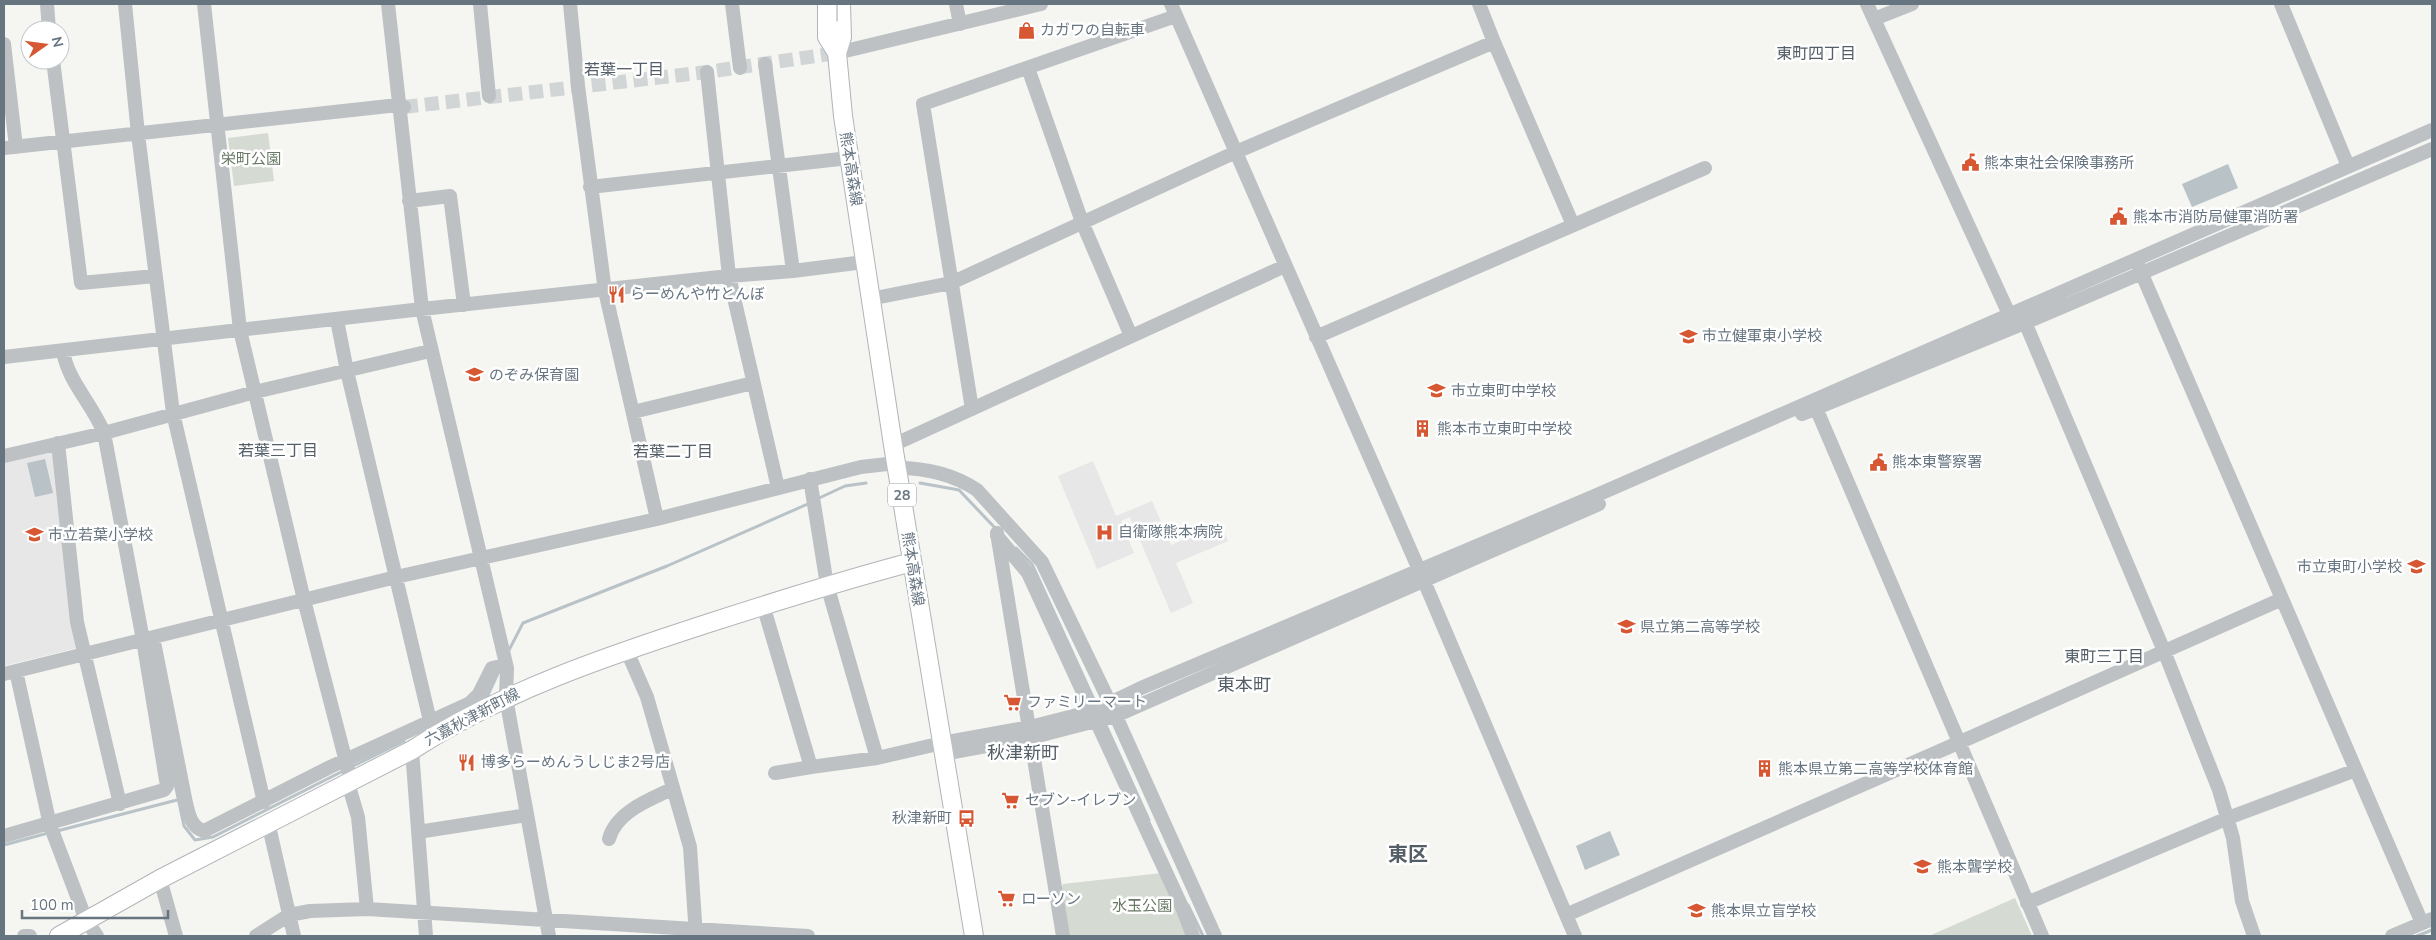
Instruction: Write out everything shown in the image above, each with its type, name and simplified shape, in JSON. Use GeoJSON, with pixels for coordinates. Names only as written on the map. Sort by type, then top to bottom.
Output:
{"type":"FeatureCollection","features":[{"type":"Feature","properties":{"kind":"main road","name":"熊本高森線"},"geometry":{"type":"LineString","coordinates":[[827,4],[828,37],[837,53],[849,158],[864,262],[974,936]]}},
{"type":"Feature","properties":{"kind":"main road","name":"熊本高森線"},"geometry":{"type":"LineString","coordinates":[[837,53],[842,37],[841,4]]}},
{"type":"Feature","properties":{"kind":"main road","name":"六嘉秋津新町線"},"geometry":{"type":"LineString","coordinates":[[59,936],[160,879],[268,822],[347,773],[412,750],[434,736],[506,698],[626,649],[828,585],[912,562]]}},
{"type":"Feature","properties":{"kind":"street"},"geometry":{"type":"LineString","coordinates":[[47,4],[48,20]]}},
{"type":"Feature","properties":{"kind":"street"},"geometry":{"type":"LineString","coordinates":[[125,4],[138,134],[173,413],[264,802]]}},
{"type":"Feature","properties":{"kind":"street"},"geometry":{"type":"LineString","coordinates":[[204,4],[240,330],[358,817],[367,909]]}},
{"type":"Feature","properties":{"kind":"street"},"geometry":{"type":"LineString","coordinates":[[388,4],[401,106],[409,201],[422,309],[430,350],[506,665],[506,698],[549,936]]}},
{"type":"Feature","properties":{"kind":"street"},"geometry":{"type":"LineString","coordinates":[[480,4],[489,96]]}},
{"type":"Feature","properties":{"kind":"street"},"geometry":{"type":"LineString","coordinates":[[570,4],[590,187],[605,291],[657,519]]}},
{"type":"Feature","properties":{"kind":"street"},"geometry":{"type":"LineString","coordinates":[[732,4],[740,68]]}},
{"type":"Feature","properties":{"kind":"street"},"geometry":{"type":"LineString","coordinates":[[956,4],[960,24]]}},
{"type":"Feature","properties":{"kind":"street"},"geometry":{"type":"LineString","coordinates":[[837,53],[1041,4]]}},
{"type":"Feature","properties":{"kind":"street"},"geometry":{"type":"LineString","coordinates":[[1478,4],[1574,225]]}},
{"type":"Feature","properties":{"kind":"street"},"geometry":{"type":"LineString","coordinates":[[1867,4],[2014,312],[2027,322],[2164,651],[2228,818],[2242,900],[2254,936]]}},
{"type":"Feature","properties":{"kind":"street"},"geometry":{"type":"LineString","coordinates":[[1874,19],[1912,4]]}},
{"type":"Feature","properties":{"kind":"street"},"geometry":{"type":"LineString","coordinates":[[2281,4],[2348,166]]}},
{"type":"Feature","properties":{"kind":"street"},"geometry":{"type":"LineString","coordinates":[[972,409],[923,104],[1028,68],[1173,10],[1422,575],[1575,936]]}},
{"type":"Feature","properties":{"kind":"street"},"geometry":{"type":"LineString","coordinates":[[870,300],[951,283],[1236,152],[1494,42]]}},
{"type":"Feature","properties":{"kind":"street"},"geometry":{"type":"LineString","coordinates":[[4,51],[10,147],[401,106]]}},
{"type":"Feature","properties":{"kind":"street"},"geometry":{"type":"LineString","coordinates":[[765,64],[777,166],[793,272]]}},
{"type":"Feature","properties":{"kind":"street"},"geometry":{"type":"LineString","coordinates":[[1028,68],[1082,222],[1132,336]]}},
{"type":"Feature","properties":{"kind":"street"},"geometry":{"type":"LineString","coordinates":[[54,70],[61,142],[81,283],[155,276]]}},
{"type":"Feature","properties":{"kind":"street"},"geometry":{"type":"LineString","coordinates":[[707,72],[716,172],[729,276],[778,488]]}},
{"type":"Feature","properties":{"kind":"street"},"geometry":{"type":"LineString","coordinates":[[774,773],[1030,733],[1104,713],[1814,404],[2014,312],[2432,130]]}},
{"type":"Feature","properties":{"kind":"street"},"geometry":{"type":"LineString","coordinates":[[1814,404],[2027,322],[2432,149]]}},
{"type":"Feature","properties":{"kind":"street"},"geometry":{"type":"LineString","coordinates":[[590,187],[849,158]]}},
{"type":"Feature","properties":{"kind":"street"},"geometry":{"type":"LineString","coordinates":[[1316,338],[1705,168]]}},
{"type":"Feature","properties":{"kind":"street"},"geometry":{"type":"LineString","coordinates":[[409,201],[450,196],[464,305]]}},
{"type":"Feature","properties":{"kind":"street"},"geometry":{"type":"LineString","coordinates":[[2136,258],[2356,770],[2427,921],[2392,936]]}},
{"type":"Feature","properties":{"kind":"street"},"geometry":{"type":"LineString","coordinates":[[4,357],[422,309],[605,291],[729,276],[793,272],[864,262]]}},
{"type":"Feature","properties":{"kind":"street"},"geometry":{"type":"LineString","coordinates":[[893,445],[1286,266]]}},
{"type":"Feature","properties":{"kind":"street"},"geometry":{"type":"LineString","coordinates":[[337,320],[347,372],[430,721]]}},
{"type":"Feature","properties":{"kind":"street"},"geometry":{"type":"LineString","coordinates":[[4,456],[104,433],[255,392],[347,372],[430,350]]}},
{"type":"Feature","properties":{"kind":"street"},"geometry":{"type":"LineString","coordinates":[[63,351],[71,376],[96,413],[104,433],[148,639],[191,820],[197,829],[204,831],[264,802],[347,773],[430,721],[470,703],[479,694],[492,668],[506,665]]}},
{"type":"Feature","properties":{"kind":"street"},"geometry":{"type":"LineString","coordinates":[[633,412],[753,383]]}},
{"type":"Feature","properties":{"kind":"street"},"geometry":{"type":"LineString","coordinates":[[1814,404],[1958,744],[2042,936]]}},
{"type":"Feature","properties":{"kind":"street"},"geometry":{"type":"LineString","coordinates":[[58,443],[77,622],[120,804]]}},
{"type":"Feature","properties":{"kind":"street"},"geometry":{"type":"LineString","coordinates":[[97,936],[86,920],[50,824],[10,673],[222,619],[396,577],[657,519],[861,467],[897,465],[958,477],[978,490],[995,514],[1042,562],[1193,936]]}},
{"type":"Feature","properties":{"kind":"street"},"geometry":{"type":"LineString","coordinates":[[810,480],[828,585],[877,758]]}},
{"type":"Feature","properties":{"kind":"street"},"geometry":{"type":"LineString","coordinates":[[995,514],[997,536],[1063,936]]}},
{"type":"Feature","properties":{"kind":"street"},"geometry":{"type":"LineString","coordinates":[[997,536],[1028,573],[1104,713],[1214,936]]}},
{"type":"Feature","properties":{"kind":"street"},"geometry":{"type":"LineString","coordinates":[[1566,915],[1958,744],[2282,599]]}},
{"type":"Feature","properties":{"kind":"street"},"geometry":{"type":"LineString","coordinates":[[763,605],[811,767]]}},
{"type":"Feature","properties":{"kind":"street"},"geometry":{"type":"LineString","coordinates":[[4,836],[120,804],[164,790],[167,786],[148,639]]}},
{"type":"Feature","properties":{"kind":"street"},"geometry":{"type":"LineString","coordinates":[[626,649],[647,698],[690,847],[696,933]]}},
{"type":"Feature","properties":{"kind":"street"},"geometry":{"type":"LineString","coordinates":[[412,750],[426,936]]}},
{"type":"Feature","properties":{"kind":"street"},"geometry":{"type":"LineString","coordinates":[[2027,903],[2228,818],[2356,770]]}},
{"type":"Feature","properties":{"kind":"street"},"geometry":{"type":"LineString","coordinates":[[608,839],[612,829],[630,812],[672,789]]}},
{"type":"Feature","properties":{"kind":"street"},"geometry":{"type":"LineString","coordinates":[[418,832],[527,814]]}},
{"type":"Feature","properties":{"kind":"street"},"geometry":{"type":"LineString","coordinates":[[268,822],[294,936]]}},
{"type":"Feature","properties":{"kind":"street"},"geometry":{"type":"LineString","coordinates":[[160,879],[176,936]]}},
{"type":"Feature","properties":{"kind":"street"},"geometry":{"type":"LineString","coordinates":[[256,936],[289,915],[310,911],[367,909],[546,920],[619,930],[808,936]]}},
{"type":"Feature","properties":{"kind":"street"},"geometry":{"type":"LineString","coordinates":[[24,936],[30,936]]}},
{"type":"Feature","properties":{"kind":"shaded area"},"geometry":{"type":"Polygon","coordinates":[[[2228,164],[2238,188],[2192,207],[2182,184],[2228,164]]]}},
{"type":"Feature","properties":{"kind":"shaded area","name":"市立若葉小学校"},"geometry":{"type":"Polygon","coordinates":[[[55,451],[77,648],[4,666],[4,459],[55,451]]]}},
{"type":"Feature","properties":{"kind":"shaded area"},"geometry":{"type":"Polygon","coordinates":[[[45,459],[53,493],[35,497],[27,463],[45,459]]]}},
{"type":"Feature","properties":{"kind":"shaded area","name":"自衛隊熊本病院"},"geometry":{"type":"Polygon","coordinates":[[[1093,461],[1116,516],[1152,501],[1171,545],[1221,524],[1228,541],[1176,563],[1193,603],[1171,613],[1130,517],[1121,521],[1134,553],[1097,569],[1058,476],[1093,461]]]}},
{"type":"Feature","properties":{"kind":"shaded area"},"geometry":{"type":"Polygon","coordinates":[[[1610,831],[1620,855],[1585,870],[1576,846],[1610,831]]]}},
{"type":"Feature","properties":{"kind":"green space","name":"栄町公園"},"geometry":{"type":"Polygon","coordinates":[[[268,133],[274,181],[234,186],[228,138],[268,133]]]}},
{"type":"Feature","properties":{"kind":"green space","name":"水玉公園"},"geometry":{"type":"Polygon","coordinates":[[[1162,873],[1189,936],[1069,936],[1061,890],[1063,884],[1162,873]]]}},
{"type":"Feature","properties":{"kind":"green space"},"geometry":{"type":"Polygon","coordinates":[[[2015,898],[2032,936],[1929,936],[2015,898]]]}},
{"type":"Feature","properties":{"kind":"waterway"},"geometry":{"type":"LineString","coordinates":[[817,499],[845,486],[866,483]]}},
{"type":"Feature","properties":{"kind":"waterway"},"geometry":{"type":"LineString","coordinates":[[920,483],[959,490],[997,530]]}},
{"type":"Feature","properties":{"kind":"waterway"},"geometry":{"type":"LineString","coordinates":[[508,652],[523,623],[667,566],[810,503]]}},
{"type":"Feature","properties":{"kind":"waterway"},"geometry":{"type":"LineString","coordinates":[[1016,548],[1032,564],[1097,706]]}},
{"type":"Feature","properties":{"kind":"waterway"},"geometry":{"type":"LineString","coordinates":[[480,702],[487,697],[499,671]]}},
{"type":"Feature","properties":{"kind":"waterway"},"geometry":{"type":"LineString","coordinates":[[1105,723],[1149,820]]}},
{"type":"Feature","properties":{"kind":"waterway"},"geometry":{"type":"LineString","coordinates":[[351,767],[404,741]]}},
{"type":"Feature","properties":{"kind":"waterway"},"geometry":{"type":"LineString","coordinates":[[167,746],[184,826],[195,840],[213,837],[343,771]]}},
{"type":"Feature","properties":{"kind":"waterway"},"geometry":{"type":"LineString","coordinates":[[57,831],[177,800]]}},
{"type":"Feature","properties":{"kind":"waterway"},"geometry":{"type":"LineString","coordinates":[[4,845],[48,833]]}},
{"type":"Feature","properties":{"kind":"waterway"},"geometry":{"type":"LineString","coordinates":[[1188,905],[1203,936]]}},
{"type":"Feature","properties":{"kind":"waterway"},"geometry":{"type":"LineString","coordinates":[[2417,936],[2432,930]]}},
{"type":"Feature","properties":{"kind":"tunnel"},"geometry":{"type":"LineString","coordinates":[[404,107],[707,72],[837,53]]}},
{"type":"Feature","properties":{"kind":"tram line"},"geometry":{"type":"LineString","coordinates":[[837,4],[837,21]]}},
{"type":"Feature","properties":{"kind":"place","name":"カガワの自転車"},"geometry":{"type":"Point","coordinates":[1026,30]}},
{"type":"Feature","properties":{"kind":"place","name":"熊本東社会保険事務所"},"geometry":{"type":"Point","coordinates":[1970,163]}},
{"type":"Feature","properties":{"kind":"place","name":"熊本市消防局健軍消防署"},"geometry":{"type":"Point","coordinates":[2119,217]}},
{"type":"Feature","properties":{"kind":"place","name":"らーめんや竹とんぼ"},"geometry":{"type":"Point","coordinates":[616,294]}},
{"type":"Feature","properties":{"kind":"place","name":"市立健軍東小学校"},"geometry":{"type":"Point","coordinates":[1688,336]}},
{"type":"Feature","properties":{"kind":"place","name":"のぞみ保育園"},"geometry":{"type":"Point","coordinates":[475,375]}},
{"type":"Feature","properties":{"kind":"place","name":"市立東町中学校"},"geometry":{"type":"Point","coordinates":[1437,391]}},
{"type":"Feature","properties":{"kind":"place","name":"熊本市立東町中学校"},"geometry":{"type":"Point","coordinates":[1423,429]}},
{"type":"Feature","properties":{"kind":"place","name":"熊本東警察署"},"geometry":{"type":"Point","coordinates":[1878,462]}},
{"type":"Feature","properties":{"kind":"place","name":"自衛隊熊本病院"},"geometry":{"type":"Point","coordinates":[1104,532]}},
{"type":"Feature","properties":{"kind":"place","name":"市立若葉小学校"},"geometry":{"type":"Point","coordinates":[34,535]}},
{"type":"Feature","properties":{"kind":"place","name":"市立東町小学校"},"geometry":{"type":"Point","coordinates":[2416,567]}},
{"type":"Feature","properties":{"kind":"place","name":"県立第二高等学校"},"geometry":{"type":"Point","coordinates":[1626,627]}},
{"type":"Feature","properties":{"kind":"place","name":"ファミリーマート"},"geometry":{"type":"Point","coordinates":[1013,702]}},
{"type":"Feature","properties":{"kind":"place","name":"博多らーめんうしじま2号店"},"geometry":{"type":"Point","coordinates":[467,762]}},
{"type":"Feature","properties":{"kind":"place","name":"熊本県立第二高等学校体育館"},"geometry":{"type":"Point","coordinates":[1764,769]}},
{"type":"Feature","properties":{"kind":"place","name":"セブン-イレブン"},"geometry":{"type":"Point","coordinates":[1011,800]}},
{"type":"Feature","properties":{"kind":"place","name":"秋津新町"},"geometry":{"type":"Point","coordinates":[966,818]}},
{"type":"Feature","properties":{"kind":"place","name":"熊本聾学校"},"geometry":{"type":"Point","coordinates":[1923,867]}},
{"type":"Feature","properties":{"kind":"place","name":"ローソン"},"geometry":{"type":"Point","coordinates":[1007,899]}},
{"type":"Feature","properties":{"kind":"place","name":"熊本県立盲学校"},"geometry":{"type":"Point","coordinates":[1697,911]}},
{"type":"Feature","properties":{"kind":"district","name":"東町四丁目"},"geometry":{"type":"Point","coordinates":[1816,54]}},
{"type":"Feature","properties":{"kind":"district","name":"若葉一丁目"},"geometry":{"type":"Point","coordinates":[624,70]}},
{"type":"Feature","properties":{"kind":"district","name":"若葉三丁目"},"geometry":{"type":"Point","coordinates":[278,451]}},
{"type":"Feature","properties":{"kind":"district","name":"若葉二丁目"},"geometry":{"type":"Point","coordinates":[673,452]}},
{"type":"Feature","properties":{"kind":"district","name":"東町三丁目"},"geometry":{"type":"Point","coordinates":[2104,657]}},
{"type":"Feature","properties":{"kind":"district","name":"東本町"},"geometry":{"type":"Point","coordinates":[1244,685]}},
{"type":"Feature","properties":{"kind":"district","name":"秋津新町"},"geometry":{"type":"Point","coordinates":[1023,753]}},
{"type":"Feature","properties":{"kind":"district","name":"東区"},"geometry":{"type":"Point","coordinates":[1408,854]}}]}
